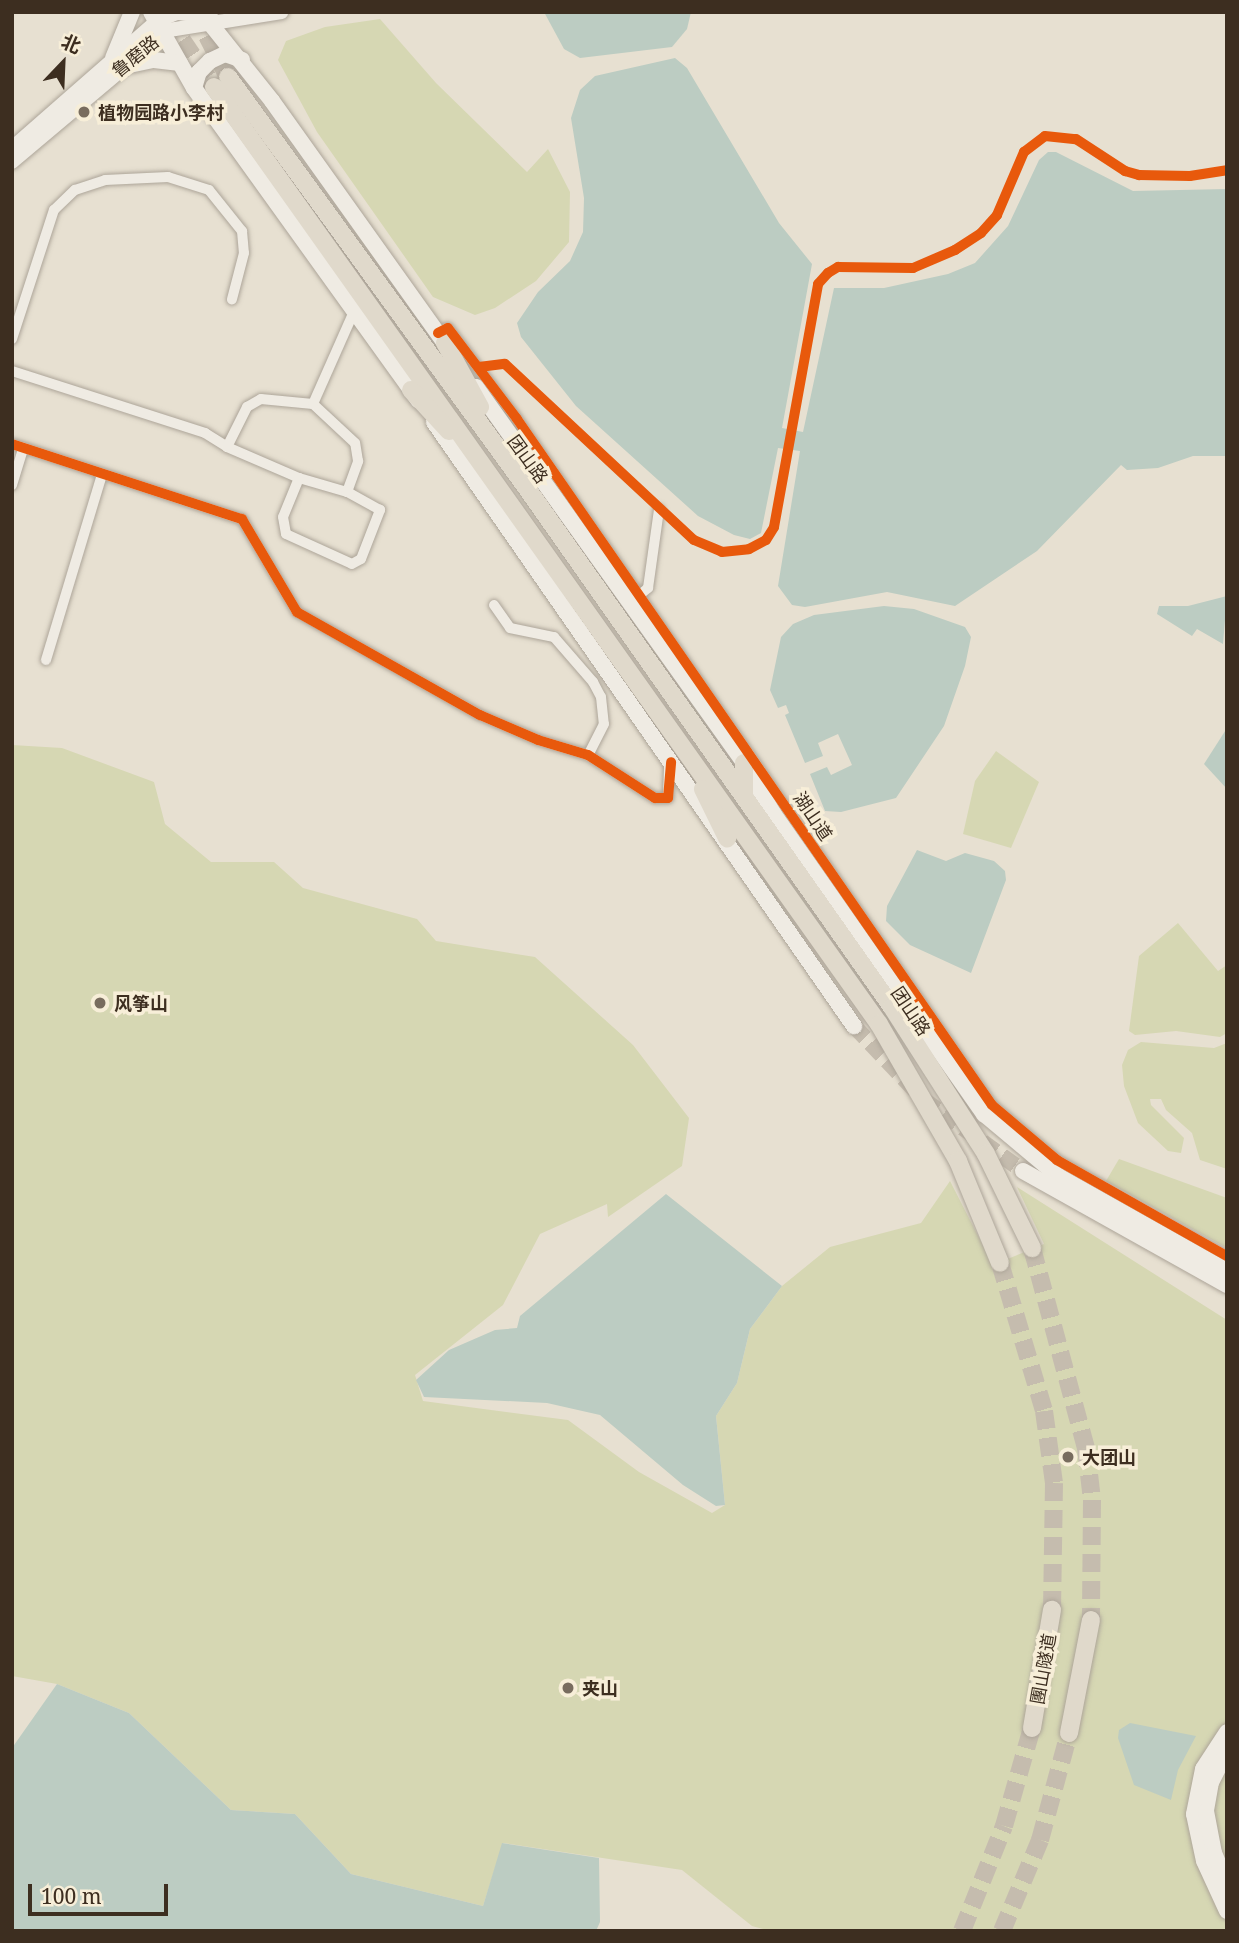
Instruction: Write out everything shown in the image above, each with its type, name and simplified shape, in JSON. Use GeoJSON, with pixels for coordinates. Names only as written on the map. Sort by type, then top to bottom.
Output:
{"type":"FeatureCollection","features":[{"type":"Feature","properties":{"kind":"highway","name":"团山路"},"geometry":{"type":"LineString","coordinates":[[1000,1263],[958,1161],[879,1024],[683,748],[221,82],[744,779],[937,1073],[997,1175],[1032,1248]]}},
{"type":"Feature","properties":{"kind":"highway"},"geometry":{"type":"LineString","coordinates":[[442,338],[478,405],[527,475],[526,487]]}},
{"type":"Feature","properties":{"kind":"highway"},"geometry":{"type":"LineString","coordinates":[[411,390],[507,495]]}},
{"type":"Feature","properties":{"kind":"highway"},"geometry":{"type":"LineString","coordinates":[[683,748],[727,838]]}},
{"type":"Feature","properties":{"kind":"highway","name":"團山隧道"},"geometry":{"type":"LineString","coordinates":[[1032,1728],[1052,1610]]}},
{"type":"Feature","properties":{"kind":"highway"},"geometry":{"type":"LineString","coordinates":[[1069,1732],[1091,1620]]}},
{"type":"Feature","properties":{"kind":"main road"},"geometry":{"type":"LineString","coordinates":[[132,12],[117,63],[154,60],[180,63]]}},
{"type":"Feature","properties":{"kind":"main road","name":"团山路"},"geometry":{"type":"LineString","coordinates":[[205,16],[242,60],[442,338],[635,598],[744,779],[993,1123],[1058,1176],[1227,1271]]}},
{"type":"Feature","properties":{"kind":"main road"},"geometry":{"type":"LineString","coordinates":[[157,22],[194,88],[355,309],[727,838],[854,1026]]}},
{"type":"Feature","properties":{"kind":"main road"},"geometry":{"type":"LineString","coordinates":[[194,88],[199,72],[210,61],[225,54],[242,60]]}},
{"type":"Feature","properties":{"kind":"main road"},"geometry":{"type":"LineString","coordinates":[[1023,1171],[1227,1285]]}},
{"type":"Feature","properties":{"kind":"main road"},"geometry":{"type":"LineString","coordinates":[[1227,1732],[1208,1758],[1194,1804],[1204,1861],[1227,1911]]}},
{"type":"Feature","properties":{"kind":"main road"},"geometry":{"type":"LineString","coordinates":[[1227,1751],[1211,1782],[1206,1811],[1214,1853],[1227,1883]]}},
{"type":"Feature","properties":{"kind":"street"},"geometry":{"type":"LineString","coordinates":[[157,22],[205,16],[233,19],[282,12]]}},
{"type":"Feature","properties":{"kind":"street","name":"鲁磨路"},"geometry":{"type":"LineString","coordinates":[[12,162],[157,22]]}},
{"type":"Feature","properties":{"kind":"street","name":"鲁磨路"},"geometry":{"type":"LineString","coordinates":[[12,148],[117,63]]}},
{"type":"Feature","properties":{"kind":"street"},"geometry":{"type":"LineString","coordinates":[[12,339],[54,210],[75,190],[105,180],[167,177],[209,190],[242,231],[244,253],[232,299]]}},
{"type":"Feature","properties":{"kind":"street"},"geometry":{"type":"LineString","coordinates":[[313,404],[355,309]]}},
{"type":"Feature","properties":{"kind":"street"},"geometry":{"type":"LineString","coordinates":[[12,371],[205,433],[227,447],[299,478],[347,492],[380,510],[361,559],[352,564],[285,534],[283,517],[299,478]]}},
{"type":"Feature","properties":{"kind":"street"},"geometry":{"type":"LineString","coordinates":[[227,447],[247,407],[261,399],[313,404],[355,443],[358,461],[347,492]]}},
{"type":"Feature","properties":{"kind":"street"},"geometry":{"type":"LineString","coordinates":[[12,485],[18,446],[242,519],[297,612],[480,715],[538,740],[588,755],[655,798],[668,798],[671,762]]}},
{"type":"Feature","properties":{"kind":"street"},"geometry":{"type":"LineString","coordinates":[[46,660],[102,474]]}},
{"type":"Feature","properties":{"kind":"street"},"geometry":{"type":"LineString","coordinates":[[635,598],[648,588],[659,510]]}},
{"type":"Feature","properties":{"kind":"street","name":"湖山道"},"geometry":{"type":"LineString","coordinates":[[635,598],[992,1105],[1057,1160],[1227,1255]]}},
{"type":"Feature","properties":{"kind":"street"},"geometry":{"type":"LineString","coordinates":[[494,605],[510,628],[554,637],[593,682],[601,697],[604,724],[588,755]]}},
{"type":"Feature","properties":{"kind":"green space"},"geometry":{"type":"Polygon","coordinates":[[[380,19],[436,83],[527,172],[548,149],[570,192],[569,242],[536,281],[495,308],[475,315],[433,297],[317,132],[278,60],[286,41],[325,27],[380,19]]]}},
{"type":"Feature","properties":{"kind":"green space"},"geometry":{"type":"Polygon","coordinates":[[[12,745],[62,748],[154,782],[165,824],[211,862],[274,862],[303,888],[417,919],[436,941],[535,957],[633,1045],[689,1118],[682,1166],[608,1217],[607,1204],[540,1234],[503,1305],[415,1375],[423,1401],[568,1420],[639,1472],[712,1513],[725,1505],[716,1416],[737,1383],[750,1329],[782,1286],[830,1247],[921,1223],[950,1181],[993,1265],[1044,1244],[1017,1187],[1227,1320],[1227,1931],[771,1931],[752,1926],[682,1870],[503,1843],[483,1906],[351,1874],[295,1814],[231,1810],[129,1713],[57,1684],[12,1676],[12,745]]]}},
{"type":"Feature","properties":{"kind":"green space"},"geometry":{"type":"Polygon","coordinates":[[[996,751],[1039,782],[1011,848],[963,834],[975,781],[996,751]]]}},
{"type":"Feature","properties":{"kind":"green space"},"geometry":{"type":"Polygon","coordinates":[[[1178,923],[1218,971],[1227,965],[1227,1033],[1220,1037],[1176,1031],[1135,1035],[1129,1031],[1139,956],[1178,923]]]}},
{"type":"Feature","properties":{"kind":"green space"},"geometry":{"type":"Polygon","coordinates":[[[1141,1042],[1214,1048],[1227,1043],[1227,1169],[1200,1160],[1192,1133],[1166,1110],[1161,1099],[1150,1099],[1151,1105],[1184,1138],[1181,1153],[1168,1151],[1138,1123],[1124,1086],[1122,1065],[1128,1050],[1141,1042]]]}},
{"type":"Feature","properties":{"kind":"green space"},"geometry":{"type":"Polygon","coordinates":[[[1119,1159],[1227,1198],[1227,1248],[1106,1181],[1119,1159]]]}},
{"type":"Feature","properties":{"kind":"shaded area"},"geometry":{"type":"Polygon","coordinates":[[[544,12],[691,12],[687,29],[672,47],[580,58],[564,49],[544,12]]]}},
{"type":"Feature","properties":{"kind":"shaded area"},"geometry":{"type":"Polygon","coordinates":[[[675,58],[687,68],[779,223],[812,264],[782,428],[803,432],[834,288],[884,288],[948,274],[975,263],[1008,226],[1039,160],[1048,152],[1056,152],[1133,191],[1227,189],[1227,456],[1193,456],[1158,468],[1127,470],[1121,465],[1037,551],[955,606],[887,592],[805,607],[792,605],[778,586],[800,451],[778,448],[761,533],[750,539],[734,535],[698,516],[576,406],[521,337],[517,323],[538,292],[570,261],[583,232],[584,198],[571,118],[580,90],[595,76],[675,58]]]}},
{"type":"Feature","properties":{"kind":"shaded area"},"geometry":{"type":"Polygon","coordinates":[[[1227,596],[1223,644],[1197,629],[1192,636],[1157,614],[1159,606],[1188,606],[1227,596]]]}},
{"type":"Feature","properties":{"kind":"shaded area"},"geometry":{"type":"Polygon","coordinates":[[[884,606],[914,609],[965,627],[971,637],[965,666],[944,726],[896,798],[841,812],[825,811],[810,774],[827,767],[831,775],[852,765],[838,734],[818,743],[823,756],[805,763],[785,715],[789,713],[786,705],[778,708],[770,690],[781,637],[793,624],[814,615],[884,606]]]}},
{"type":"Feature","properties":{"kind":"shaded area"},"geometry":{"type":"Polygon","coordinates":[[[1227,728],[1227,789],[1204,764],[1227,728]]]}},
{"type":"Feature","properties":{"kind":"shaded area"},"geometry":{"type":"Polygon","coordinates":[[[917,850],[946,861],[965,853],[994,861],[1005,871],[1006,880],[971,973],[910,945],[886,921],[887,906],[917,850]]]}},
{"type":"Feature","properties":{"kind":"shaded area"},"geometry":{"type":"Polygon","coordinates":[[[666,1194],[782,1286],[750,1329],[737,1383],[716,1416],[725,1505],[716,1506],[683,1485],[600,1415],[547,1403],[424,1397],[416,1380],[449,1350],[495,1330],[517,1328],[520,1316],[666,1194]]]}},
{"type":"Feature","properties":{"kind":"shaded area"},"geometry":{"type":"Polygon","coordinates":[[[57,1684],[129,1713],[231,1810],[295,1814],[351,1874],[483,1906],[502,1843],[599,1858],[600,1922],[596,1931],[12,1931],[12,1748],[57,1684]]]}},
{"type":"Feature","properties":{"kind":"shaded area"},"geometry":{"type":"Polygon","coordinates":[[[1130,1723],[1196,1736],[1178,1770],[1171,1800],[1134,1785],[1118,1738],[1119,1730],[1130,1723]]]}},
{"type":"Feature","properties":{"kind":"tunnel"},"geometry":{"type":"LineString","coordinates":[[195,12],[228,77]]}},
{"type":"Feature","properties":{"kind":"tunnel"},"geometry":{"type":"LineString","coordinates":[[167,18],[214,87]]}},
{"type":"Feature","properties":{"kind":"tunnel"},"geometry":{"type":"LineString","coordinates":[[854,1026],[924,1100],[1023,1171]]}},
{"type":"Feature","properties":{"kind":"tunnel"},"geometry":{"type":"LineString","coordinates":[[1032,1248],[1086,1448],[1092,1500],[1091,1620]]}},
{"type":"Feature","properties":{"kind":"tunnel"},"geometry":{"type":"LineString","coordinates":[[1000,1263],[1044,1411],[1054,1483],[1052,1610]]}},
{"type":"Feature","properties":{"kind":"tunnel"},"geometry":{"type":"LineString","coordinates":[[962,1931],[1004,1826],[1032,1728]]}},
{"type":"Feature","properties":{"kind":"tunnel"},"geometry":{"type":"LineString","coordinates":[[1002,1931],[1040,1840],[1069,1733]]}},
{"type":"Feature","properties":{"kind":"cycle path"},"geometry":{"type":"LineString","coordinates":[[479,367],[505,364],[694,540],[722,552],[749,549],[766,540],[774,527],[818,284],[828,273],[838,267],[913,268],[955,250],[981,233],[997,215],[1024,152],[1045,136],[1076,139],[1125,171],[1139,175],[1190,176],[1227,170]]}},
{"type":"Feature","properties":{"kind":"cycle path"},"geometry":{"type":"LineString","coordinates":[[438,333],[448,328],[517,419],[992,1105],[1057,1160],[1227,1256]]}},
{"type":"Feature","properties":{"kind":"cycle path"},"geometry":{"type":"LineString","coordinates":[[12,444],[242,519],[297,612],[480,715],[538,740],[588,755],[655,798],[668,798],[671,762]]}},
{"type":"Feature","properties":{"kind":"place","name":"植物园路小李村"},"geometry":{"type":"Point","coordinates":[84,112]}},
{"type":"Feature","properties":{"kind":"place","name":"风筝山"},"geometry":{"type":"Point","coordinates":[100,1003]}},
{"type":"Feature","properties":{"kind":"place","name":"大团山"},"geometry":{"type":"Point","coordinates":[1068,1457]}},
{"type":"Feature","properties":{"kind":"place","name":"夹山"},"geometry":{"type":"Point","coordinates":[568,1688]}}]}
